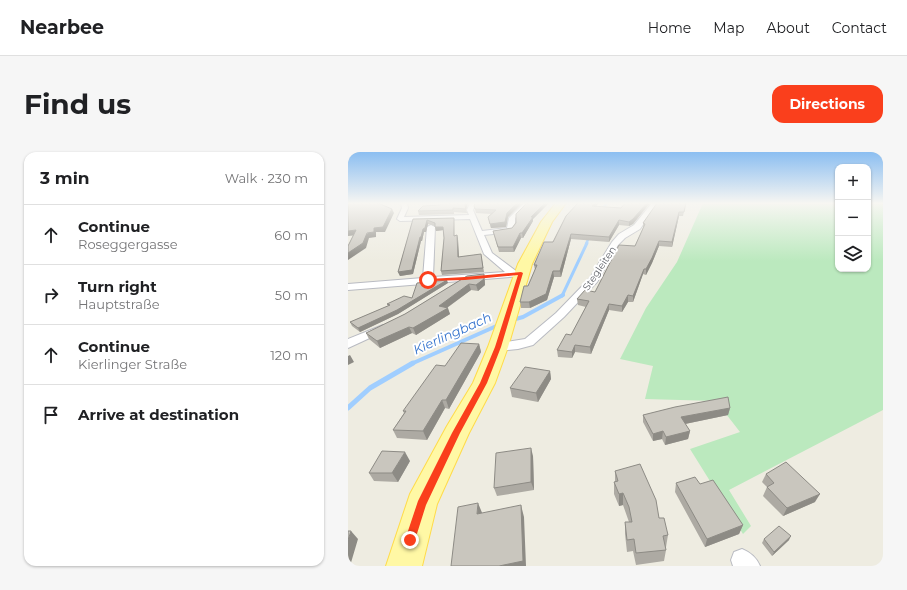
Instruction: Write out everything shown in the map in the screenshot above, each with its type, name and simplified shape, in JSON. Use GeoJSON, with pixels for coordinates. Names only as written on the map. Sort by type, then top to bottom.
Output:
{"type":"FeatureCollection","features":[{"type":"Feature","properties":{"kind":"main road"},"geometry":{"type":"LineString","coordinates":[[404,566],[422,504],[456,433],[484,383],[503,331],[517,273],[548,222]]}},
{"type":"Feature","properties":{"kind":"street"},"geometry":{"type":"LineString","coordinates":[[476,222],[488,254],[517,273]]}},
{"type":"Feature","properties":{"kind":"street"},"geometry":{"type":"LineString","coordinates":[[481,233],[509,230],[511,228],[512,222]]}},
{"type":"Feature","properties":{"kind":"street","name":"Stegleiten"},"geometry":{"type":"LineString","coordinates":[[503,331],[518,345],[529,342],[551,324],[585,290],[602,268],[615,244],[622,236],[637,227],[641,222]]}},
{"type":"Feature","properties":{"kind":"street"},"geometry":{"type":"LineString","coordinates":[[428,280],[431,227]]}},
{"type":"Feature","properties":{"kind":"street"},"geometry":{"type":"LineString","coordinates":[[348,287],[428,280],[465,279],[517,273]]}},
{"type":"Feature","properties":{"kind":"street"},"geometry":{"type":"LineString","coordinates":[[448,289],[465,279]]}},
{"type":"Feature","properties":{"kind":"street"},"geometry":{"type":"LineString","coordinates":[[348,344],[391,323]]}},
{"type":"Feature","properties":{"kind":"green space"},"geometry":{"type":"Polygon","coordinates":[[[694,222],[835,222],[835,272],[871,272],[871,222],[883,222],[883,410],[729,490],[751,526],[743,534],[690,449],[740,432],[716,401],[645,399],[653,366],[620,359],[646,308],[677,262],[694,222]]]}},
{"type":"Feature","properties":{"kind":"building"},"geometry":{"type":"Polygon","coordinates":[[[348,222],[385,222],[383,227],[374,228],[374,232],[367,233],[363,243],[348,253],[348,246],[356,230],[348,231],[348,222]]]}},
{"type":"Feature","properties":{"kind":"building"},"geometry":{"type":"Polygon","coordinates":[[[412,222],[426,222],[420,237],[412,270],[398,272],[412,222]]]}},
{"type":"Feature","properties":{"kind":"building"},"geometry":{"type":"Polygon","coordinates":[[[433,222],[454,222],[454,236],[457,235],[458,257],[481,254],[483,268],[441,271],[444,238],[443,227],[435,227],[435,223],[433,222]]]}},
{"type":"Feature","properties":{"kind":"building"},"geometry":{"type":"Polygon","coordinates":[[[490,222],[503,222],[490,224],[490,222]]]}},
{"type":"Feature","properties":{"kind":"building"},"geometry":{"type":"Polygon","coordinates":[[[529,222],[522,233],[520,233],[513,247],[498,247],[493,231],[512,228],[516,223],[529,222]]]}},
{"type":"Feature","properties":{"kind":"building"},"geometry":{"type":"Polygon","coordinates":[[[563,222],[618,222],[609,237],[571,234],[560,271],[553,271],[546,294],[529,302],[520,302],[524,286],[528,286],[537,265],[534,265],[544,242],[553,242],[563,222]]]}},
{"type":"Feature","properties":{"kind":"building"},"geometry":{"type":"Polygon","coordinates":[[[677,222],[672,242],[659,241],[652,258],[646,269],[644,269],[633,296],[628,295],[622,306],[609,304],[590,347],[575,345],[572,352],[557,350],[566,334],[571,335],[589,301],[577,299],[585,290],[595,292],[619,245],[635,246],[645,224],[643,223],[677,222]]]}},
{"type":"Feature","properties":{"kind":"building"},"geometry":{"type":"Polygon","coordinates":[[[484,274],[484,279],[476,285],[469,284],[439,306],[448,308],[413,328],[409,327],[377,341],[366,333],[405,314],[467,276],[484,274]]]}},
{"type":"Feature","properties":{"kind":"building"},"geometry":{"type":"Polygon","coordinates":[[[447,280],[397,310],[358,328],[350,322],[390,305],[387,304],[404,296],[412,298],[417,283],[447,280]]]}},
{"type":"Feature","properties":{"kind":"building"},"geometry":{"type":"Polygon","coordinates":[[[461,343],[479,344],[446,400],[442,400],[423,431],[393,430],[406,411],[403,411],[436,365],[445,366],[461,343]]]}},
{"type":"Feature","properties":{"kind":"building"},"geometry":{"type":"Polygon","coordinates":[[[525,367],[550,371],[536,393],[510,388],[525,367]]]}},
{"type":"Feature","properties":{"kind":"building"},"geometry":{"type":"Polygon","coordinates":[[[728,397],[730,408],[681,417],[690,431],[666,437],[663,431],[653,434],[643,415],[675,407],[728,397]]]}},
{"type":"Feature","properties":{"kind":"building"},"geometry":{"type":"Polygon","coordinates":[[[531,448],[531,482],[494,488],[496,453],[531,448]]]}},
{"type":"Feature","properties":{"kind":"building"},"geometry":{"type":"Polygon","coordinates":[[[382,451],[405,452],[392,473],[369,473],[382,451]]]}},
{"type":"Feature","properties":{"kind":"building"},"geometry":{"type":"Polygon","coordinates":[[[786,462],[820,494],[787,508],[767,487],[774,483],[766,474],[786,462]]]}},
{"type":"Feature","properties":{"kind":"building"},"geometry":{"type":"Polygon","coordinates":[[[640,464],[656,500],[659,518],[664,518],[668,535],[663,536],[666,550],[636,553],[634,539],[627,540],[625,522],[632,522],[629,507],[623,493],[619,494],[614,482],[618,481],[615,471],[640,464]]]}},
{"type":"Feature","properties":{"kind":"building"},"geometry":{"type":"Polygon","coordinates":[[[695,477],[700,484],[713,480],[743,525],[707,539],[676,483],[695,477]]]}},
{"type":"Feature","properties":{"kind":"building"},"geometry":{"type":"Polygon","coordinates":[[[478,503],[477,514],[521,505],[523,561],[499,566],[451,566],[458,507],[478,503]]]}},
{"type":"Feature","properties":{"kind":"building"},"geometry":{"type":"Polygon","coordinates":[[[779,526],[791,536],[774,552],[764,539],[779,526]]]}},
{"type":"Feature","properties":{"kind":"building"},"geometry":{"type":"Polygon","coordinates":[[[348,531],[351,531],[348,540],[348,531]]]}},
{"type":"Feature","properties":{"kind":"waterway","name":"Kierlingbach"},"geometry":{"type":"LineString","coordinates":[[586,244],[590,235]]}},
{"type":"Feature","properties":{"kind":"waterway","name":"Kierlingbach"},"geometry":{"type":"LineString","coordinates":[[562,295],[587,243]]}},
{"type":"Feature","properties":{"kind":"waterway","name":"Kierlingbach"},"geometry":{"type":"LineString","coordinates":[[512,320],[523,317],[562,295]]}},
{"type":"Feature","properties":{"kind":"waterway","name":"Kierlingbach"},"geometry":{"type":"LineString","coordinates":[[412,363],[501,324]]}},
{"type":"Feature","properties":{"kind":"waterway","name":"Kierlingbach"},"geometry":{"type":"LineString","coordinates":[[348,408],[370,388],[412,363]]}},
{"type":"Feature","properties":{"kind":"route"},"geometry":{"type":"LineString","coordinates":[[410,540],[422,504],[456,433],[484,383],[498,347],[521,273],[465,279],[428,280]]}}]}
